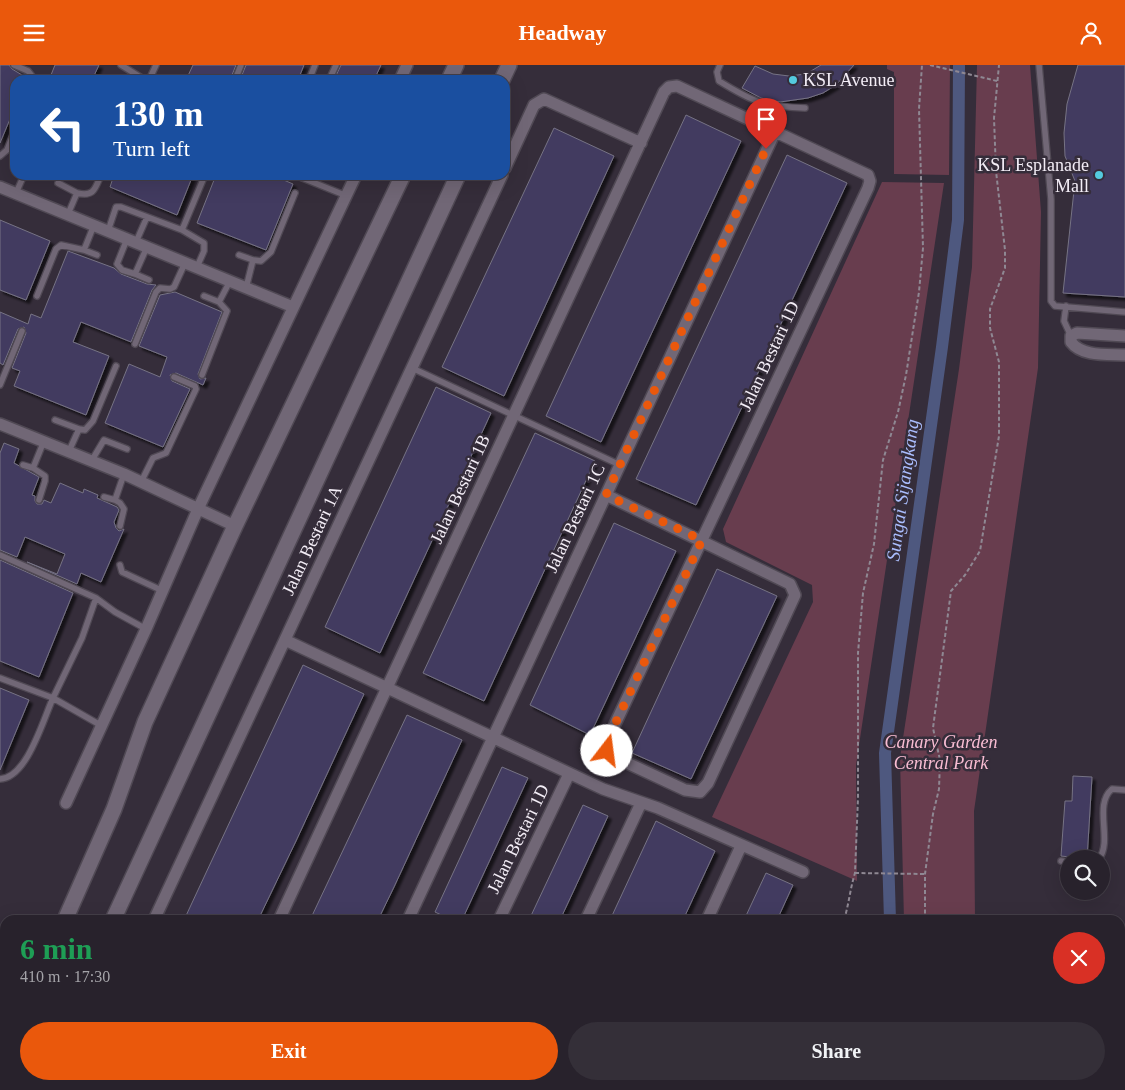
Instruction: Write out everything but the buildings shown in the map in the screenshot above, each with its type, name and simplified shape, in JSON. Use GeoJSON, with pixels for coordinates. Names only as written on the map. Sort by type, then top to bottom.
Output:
{"type":"FeatureCollection","features":[{"type":"Feature","properties":{"kind":"street","name":"Jalan Bestari 1B"},"geometry":{"type":"LineString","coordinates":[[281,915],[664,93],[669,87],[677,86],[775,131]]}},
{"type":"Feature","properties":{"kind":"street"},"geometry":{"type":"LineString","coordinates":[[510,157],[534,105],[544,99],[641,143]]}},
{"type":"Feature","properties":{"kind":"street","name":"Jalan Bestari 1D"},"geometry":{"type":"LineString","coordinates":[[702,540],[790,584],[795,595],[708,783],[700,792],[693,792],[620,760],[607,751],[607,741],[870,181],[868,175],[775,131]]}},
{"type":"Feature","properties":{"kind":"street","name":"Jalan Bestari 1C"},"geometry":{"type":"LineString","coordinates":[[410,915],[775,131]]}},
{"type":"Feature","properties":{"kind":"street"},"geometry":{"type":"LineString","coordinates":[[66,803],[103,726],[198,509],[354,180]]}},
{"type":"Feature","properties":{"kind":"street"},"geometry":{"type":"LineString","coordinates":[[67,915],[114,809],[145,723],[235,526],[401,180]]}},
{"type":"Feature","properties":{"kind":"street"},"geometry":{"type":"LineString","coordinates":[[115,915],[456,180]]}},
{"type":"Feature","properties":{"kind":"street","name":"Jalan Bestari 1A"},"geometry":{"type":"LineString","coordinates":[[156,915],[500,180]]}},
{"type":"Feature","properties":{"kind":"street"},"geometry":{"type":"LineString","coordinates":[[0,187],[293,307]]}},
{"type":"Feature","properties":{"kind":"street"},"geometry":{"type":"LineString","coordinates":[[1125,336],[1087,333],[1072,336],[1071,342],[1075,347],[1085,352],[1125,355]]}},
{"type":"Feature","properties":{"kind":"street"},"geometry":{"type":"LineString","coordinates":[[0,424],[92,460],[235,526]]}},
{"type":"Feature","properties":{"kind":"street"},"geometry":{"type":"LineString","coordinates":[[606,495],[702,540]]}},
{"type":"Feature","properties":{"kind":"street"},"geometry":{"type":"LineString","coordinates":[[285,640],[569,774],[803,872]]}},
{"type":"Feature","properties":{"kind":"street","name":"Jalan Bestari 1D"},"geometry":{"type":"LineString","coordinates":[[501,915],[569,774]]}},
{"type":"Feature","properties":{"kind":"street"},"geometry":{"type":"LineString","coordinates":[[588,915],[642,803]]}},
{"type":"Feature","properties":{"kind":"street"},"geometry":{"type":"LineString","coordinates":[[709,915],[741,846]]}},
{"type":"Feature","properties":{"kind":"lane"},"geometry":{"type":"LineString","coordinates":[[14,65],[28,71],[31,75]]}},
{"type":"Feature","properties":{"kind":"lane"},"geometry":{"type":"LineString","coordinates":[[121,65],[137,75]]}},
{"type":"Feature","properties":{"kind":"lane"},"geometry":{"type":"LineString","coordinates":[[720,65],[716,72],[720,81],[745,97],[774,107],[804,108]]}},
{"type":"Feature","properties":{"kind":"lane"},"geometry":{"type":"LineString","coordinates":[[1039,65],[1051,199],[1051,301],[1055,305],[1066,307],[1125,312]]}},
{"type":"Feature","properties":{"kind":"lane"},"geometry":{"type":"LineString","coordinates":[[0,156],[7,150],[10,142]]}},
{"type":"Feature","properties":{"kind":"lane"},"geometry":{"type":"LineString","coordinates":[[16,193],[22,180]]}},
{"type":"Feature","properties":{"kind":"lane"},"geometry":{"type":"LineString","coordinates":[[58,183],[77,193],[88,195],[93,193],[99,180]]}},
{"type":"Feature","properties":{"kind":"lane"},"geometry":{"type":"LineString","coordinates":[[182,230],[203,180]]}},
{"type":"Feature","properties":{"kind":"lane"},"geometry":{"type":"LineString","coordinates":[[307,180],[346,196]]}},
{"type":"Feature","properties":{"kind":"lane"},"geometry":{"type":"LineString","coordinates":[[68,214],[77,193]]}},
{"type":"Feature","properties":{"kind":"lane"},"geometry":{"type":"LineString","coordinates":[[239,255],[261,261],[271,251],[295,193]]}},
{"type":"Feature","properties":{"kind":"lane"},"geometry":{"type":"LineString","coordinates":[[108,231],[116,207],[121,207],[182,230],[204,243],[204,251],[197,267]]}},
{"type":"Feature","properties":{"kind":"lane"},"geometry":{"type":"LineString","coordinates":[[135,274],[137,243],[147,217]]}},
{"type":"Feature","properties":{"kind":"lane"},"geometry":{"type":"LineString","coordinates":[[84,250],[94,225]]}},
{"type":"Feature","properties":{"kind":"lane"},"geometry":{"type":"LineString","coordinates":[[137,243],[118,264],[122,270],[149,280]]}},
{"type":"Feature","properties":{"kind":"lane"},"geometry":{"type":"LineString","coordinates":[[37,296],[56,249],[61,245],[97,255]]}},
{"type":"Feature","properties":{"kind":"lane"},"geometry":{"type":"LineString","coordinates":[[246,288],[253,260]]}},
{"type":"Feature","properties":{"kind":"lane"},"geometry":{"type":"LineString","coordinates":[[135,344],[156,291],[160,288],[170,289],[174,287],[185,263]]}},
{"type":"Feature","properties":{"kind":"lane"},"geometry":{"type":"LineString","coordinates":[[219,302],[230,281]]}},
{"type":"Feature","properties":{"kind":"lane"},"geometry":{"type":"LineString","coordinates":[[202,375],[227,311],[219,302],[204,296]]}},
{"type":"Feature","properties":{"kind":"lane"},"geometry":{"type":"LineString","coordinates":[[1066,307],[1064,321],[1072,336]]}},
{"type":"Feature","properties":{"kind":"lane"},"geometry":{"type":"LineString","coordinates":[[0,385],[22,331]]}},
{"type":"Feature","properties":{"kind":"lane"},"geometry":{"type":"LineString","coordinates":[[55,420],[79,429],[85,430],[89,427],[116,366]]}},
{"type":"Feature","properties":{"kind":"lane"},"geometry":{"type":"LineString","coordinates":[[412,368],[620,465]]}},
{"type":"Feature","properties":{"kind":"lane"},"geometry":{"type":"LineString","coordinates":[[141,482],[153,458],[166,453],[196,389],[195,386],[174,377]]}},
{"type":"Feature","properties":{"kind":"lane"},"geometry":{"type":"LineString","coordinates":[[69,451],[79,429]]}},
{"type":"Feature","properties":{"kind":"lane"},"geometry":{"type":"LineString","coordinates":[[92,460],[104,440],[127,449]]}},
{"type":"Feature","properties":{"kind":"lane"},"geometry":{"type":"LineString","coordinates":[[33,468],[44,441]]}},
{"type":"Feature","properties":{"kind":"lane"},"geometry":{"type":"LineString","coordinates":[[23,465],[33,468],[45,476],[39,500]]}},
{"type":"Feature","properties":{"kind":"lane"},"geometry":{"type":"LineString","coordinates":[[115,500],[124,474]]}},
{"type":"Feature","properties":{"kind":"lane"},"geometry":{"type":"LineString","coordinates":[[104,497],[115,500],[124,509],[120,526]]}},
{"type":"Feature","properties":{"kind":"lane"},"geometry":{"type":"LineString","coordinates":[[0,555],[96,598],[115,612],[146,629]]}},
{"type":"Feature","properties":{"kind":"lane"},"geometry":{"type":"LineString","coordinates":[[120,565],[122,572],[163,591]]}},
{"type":"Feature","properties":{"kind":"lane"},"geometry":{"type":"LineString","coordinates":[[0,779],[8,778],[15,774],[28,755],[82,638],[96,598]]}},
{"type":"Feature","properties":{"kind":"lane"},"geometry":{"type":"LineString","coordinates":[[0,678],[53,698],[103,726]]}},
{"type":"Feature","properties":{"kind":"lane"},"geometry":{"type":"LineString","coordinates":[[1102,850],[1106,797],[1112,789],[1125,790]]}},
{"type":"Feature","properties":{"kind":"path"},"geometry":{"type":"LineString","coordinates":[[846,915],[851,903],[851,884],[855,873],[858,798],[858,653],[863,593],[874,544],[883,460],[898,412],[920,291],[923,248],[919,109],[922,65]]}},
{"type":"Feature","properties":{"kind":"path"},"geometry":{"type":"LineString","coordinates":[[930,65],[997,81]]}},
{"type":"Feature","properties":{"kind":"path"},"geometry":{"type":"LineString","coordinates":[[925,915],[925,875],[932,814],[939,789],[940,760],[933,729],[951,591],[965,575],[980,551],[999,436],[999,362],[990,328],[990,309],[1004,268],[1005,250],[996,171],[994,119],[999,65]]}},
{"type":"Feature","properties":{"kind":"path"},"geometry":{"type":"LineString","coordinates":[[855,873],[925,875]]}},
{"type":"Feature","properties":{"kind":"green space"},"geometry":{"type":"Polygon","coordinates":[[[887,65],[950,65],[949,175],[894,174],[894,72],[887,69],[887,65]]]}},
{"type":"Feature","properties":{"kind":"green space","name":"Canary Garden Central Park"},"geometry":{"type":"Polygon","coordinates":[[[977,65],[1030,65],[1041,212],[1038,368],[974,811],[975,915],[904,915],[900,758],[959,369],[972,267],[977,65]]]}},
{"type":"Feature","properties":{"kind":"green space"},"geometry":{"type":"Polygon","coordinates":[[[882,182],[944,183],[856,765],[857,881],[712,817],[813,602],[812,585],[726,542],[723,529],[882,182]]]}},
{"type":"Feature","properties":{"kind":"waterway","name":"Sungai Sijangkang"},"geometry":{"type":"LineString","coordinates":[[890,915],[885,753],[958,220],[959,65]]}},
{"type":"Feature","properties":{"kind":"place","name":"KSL Avenue"},"geometry":{"type":"Point","coordinates":[793,80]}},
{"type":"Feature","properties":{"kind":"place","name":"KSL Esplanade Mall"},"geometry":{"type":"Point","coordinates":[1099,175]}},
{"type":"Feature","properties":{"kind":"route"},"geometry":{"type":"LineString","coordinates":[[607,751],[607,741],[702,540],[606,495],[766,149]]}}]}
